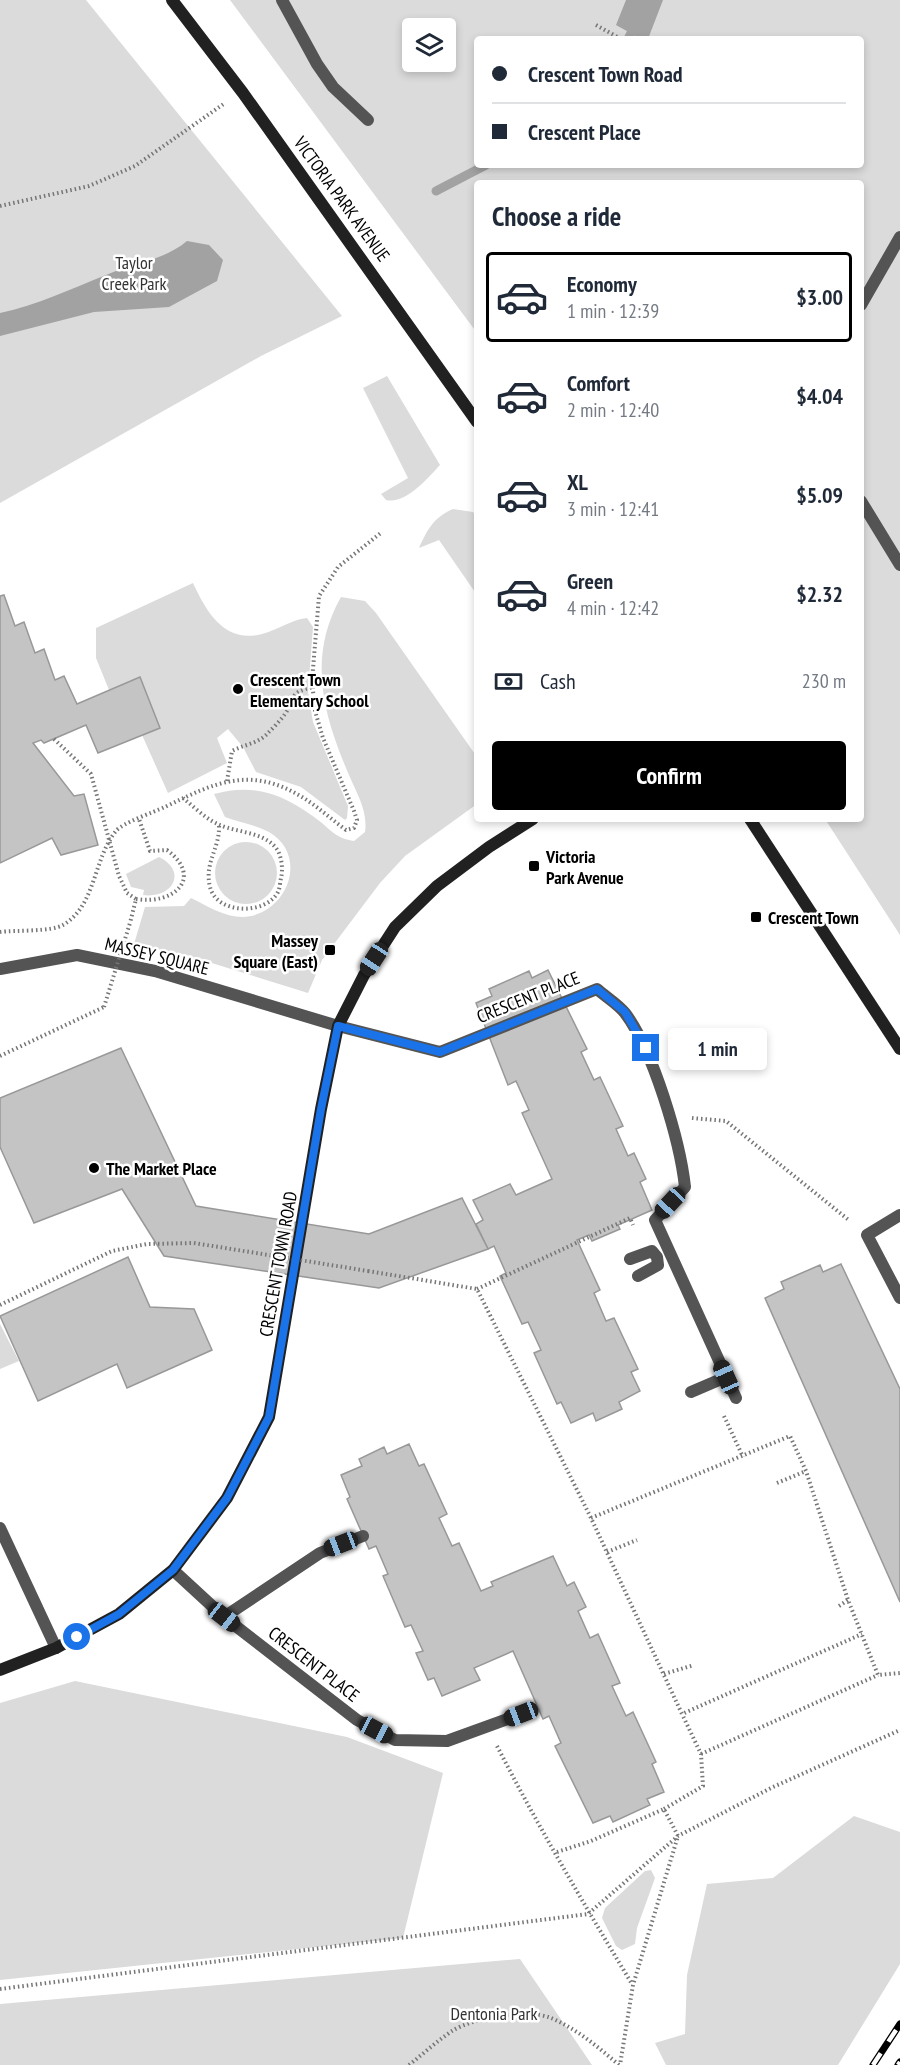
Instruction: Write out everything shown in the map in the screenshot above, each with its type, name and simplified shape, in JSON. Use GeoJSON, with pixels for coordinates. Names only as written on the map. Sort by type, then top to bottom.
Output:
{"type":"FeatureCollection","features":[{"type":"Feature","properties":{"kind":"street","name":"VICTORIA PARK AVENUE"},"geometry":{"type":"LineString","coordinates":[[172,0],[243,93],[474,418]]}},
{"type":"Feature","properties":{"kind":"street","name":"CRESCENT TOWN ROAD"},"geometry":{"type":"LineString","coordinates":[[0,1670],[56,1648],[119,1614],[173,1570],[227,1498],[269,1417],[321,1109],[338,1026],[364,975],[395,927],[437,886],[489,847],[528,822]]}},
{"type":"Feature","properties":{"kind":"street"},"geometry":{"type":"LineString","coordinates":[[752,822],[900,1049]]}},
{"type":"Feature","properties":{"kind":"lane"},"geometry":{"type":"LineString","coordinates":[[282,0],[317,64],[333,87],[368,120]]}},
{"type":"Feature","properties":{"kind":"lane"},"geometry":{"type":"LineString","coordinates":[[864,300],[900,237]]}},
{"type":"Feature","properties":{"kind":"lane"},"geometry":{"type":"LineString","coordinates":[[864,506],[900,565]]}},
{"type":"Feature","properties":{"kind":"lane","name":"MASSEY SQUARE"},"geometry":{"type":"LineString","coordinates":[[0,969],[77,955],[155,971],[338,1026]]}},
{"type":"Feature","properties":{"kind":"lane","name":"CRESCENT PLACE"},"geometry":{"type":"LineString","coordinates":[[338,1026],[440,1052],[597,989],[625,1012],[646,1048],[682,1155],[685,1187],[655,1220],[736,1398]]}},
{"type":"Feature","properties":{"kind":"lane"},"geometry":{"type":"LineString","coordinates":[[900,1215],[867,1235],[900,1298]]}},
{"type":"Feature","properties":{"kind":"lane"},"geometry":{"type":"LineString","coordinates":[[630,1259],[669,1252]]}},
{"type":"Feature","properties":{"kind":"lane"},"geometry":{"type":"LineString","coordinates":[[638,1276],[658,1265],[652,1255]]}},
{"type":"Feature","properties":{"kind":"lane"},"geometry":{"type":"LineString","coordinates":[[691,1392],[726,1377]]}},
{"type":"Feature","properties":{"kind":"lane"},"geometry":{"type":"LineString","coordinates":[[0,1528],[56,1648]]}},
{"type":"Feature","properties":{"kind":"lane"},"geometry":{"type":"LineString","coordinates":[[224,1617],[320,1553],[363,1536]]}},
{"type":"Feature","properties":{"kind":"lane","name":"CRESCENT PLACE"},"geometry":{"type":"LineString","coordinates":[[173,1570],[224,1617],[357,1720],[395,1740],[447,1741],[521,1714]]}},
{"type":"Feature","properties":{"kind":"path"},"geometry":{"type":"LineString","coordinates":[[596,25],[616,36]]}},
{"type":"Feature","properties":{"kind":"path"},"geometry":{"type":"LineString","coordinates":[[0,206],[88,186],[135,166],[212,112]]}},
{"type":"Feature","properties":{"kind":"path"},"geometry":{"type":"LineString","coordinates":[[0,932],[62,926],[82,910],[116,830],[183,798],[227,781],[250,778],[277,785],[302,797],[346,830],[354,828],[357,820],[323,738],[315,711],[313,687],[319,596],[338,567],[382,532]]}},
{"type":"Feature","properties":{"kind":"path"},"geometry":{"type":"LineString","coordinates":[[227,781],[232,752],[266,735],[286,712],[290,698],[297,690],[313,687]]}},
{"type":"Feature","properties":{"kind":"path"},"geometry":{"type":"LineString","coordinates":[[54,739],[91,774],[109,845],[127,893],[136,899],[156,901],[170,897],[182,885],[181,865],[167,850],[150,851],[139,819]]}},
{"type":"Feature","properties":{"kind":"path"},"geometry":{"type":"LineString","coordinates":[[183,798],[219,825],[264,838],[278,850],[283,870],[278,892],[264,906],[244,909],[223,903],[211,890],[207,867],[219,836],[219,825]]}},
{"type":"Feature","properties":{"kind":"path"},"geometry":{"type":"LineString","coordinates":[[0,1056],[104,1007],[136,899]]}},
{"type":"Feature","properties":{"kind":"path"},"geometry":{"type":"LineString","coordinates":[[669,1116],[726,1121],[867,1235]]}},
{"type":"Feature","properties":{"kind":"path"},"geometry":{"type":"LineString","coordinates":[[0,1305],[112,1251],[147,1244],[194,1243],[477,1288],[630,1218],[652,1255]]}},
{"type":"Feature","properties":{"kind":"path"},"geometry":{"type":"LineString","coordinates":[[477,1288],[591,1518],[701,1754],[703,1786],[664,1809],[591,1841],[557,1852]]}},
{"type":"Feature","properties":{"kind":"path"},"geometry":{"type":"LineString","coordinates":[[709,1384],[743,1457]]}},
{"type":"Feature","properties":{"kind":"path"},"geometry":{"type":"LineString","coordinates":[[591,1518],[790,1436],[806,1471],[848,1600],[878,1674]]}},
{"type":"Feature","properties":{"kind":"path"},"geometry":{"type":"LineString","coordinates":[[777,1483],[806,1471]]}},
{"type":"Feature","properties":{"kind":"path"},"geometry":{"type":"LineString","coordinates":[[607,1552],[637,1540]]}},
{"type":"Feature","properties":{"kind":"path"},"geometry":{"type":"LineString","coordinates":[[839,1606],[848,1600]]}},
{"type":"Feature","properties":{"kind":"path"},"geometry":{"type":"LineString","coordinates":[[682,1714],[862,1634]]}},
{"type":"Feature","properties":{"kind":"path"},"geometry":{"type":"LineString","coordinates":[[664,1674],[694,1665]]}},
{"type":"Feature","properties":{"kind":"path"},"geometry":{"type":"LineString","coordinates":[[701,1754],[878,1674],[900,1673]]}},
{"type":"Feature","properties":{"kind":"path"},"geometry":{"type":"LineString","coordinates":[[488,1727],[538,1826],[557,1852],[588,1914],[633,1985]]}},
{"type":"Feature","properties":{"kind":"path"},"geometry":{"type":"LineString","coordinates":[[0,1989],[588,1914],[678,1836],[773,1787],[900,1730]]}},
{"type":"Feature","properties":{"kind":"path"},"geometry":{"type":"LineString","coordinates":[[409,2065],[454,2030],[484,2018],[515,2015],[549,2017],[584,2036],[619,2065],[633,1985],[678,1836],[664,1809]]}},
{"type":"Feature","properties":{"kind":"green space","name":"Taylor Creek Park"},"geometry":{"type":"Polygon","coordinates":[[[0,0],[86,0],[342,316],[261,356],[0,503],[0,0]]]}},
{"type":"Feature","properties":{"kind":"green space"},"geometry":{"type":"Polygon","coordinates":[[[230,0],[900,0],[900,935],[827,822],[864,822],[864,180],[474,180],[474,329],[230,0]]]}},
{"type":"Feature","properties":{"kind":"green space"},"geometry":{"type":"Polygon","coordinates":[[[387,376],[440,465],[408,495],[393,500],[386,500],[381,494],[408,478],[363,388],[387,376]]]}},
{"type":"Feature","properties":{"kind":"green space"},"geometry":{"type":"Polygon","coordinates":[[[453,509],[474,514],[474,591],[439,540],[419,548],[425,535],[441,516],[453,509]]]}},
{"type":"Feature","properties":{"kind":"green space"},"geometry":{"type":"Polygon","coordinates":[[[193,583],[204,604],[218,623],[237,634],[249,636],[262,634],[307,618],[313,627],[308,692],[313,722],[348,806],[345,820],[301,787],[256,772],[243,747],[228,729],[217,738],[227,763],[168,793],[142,735],[160,728],[140,677],[109,690],[96,658],[96,628],[193,583]]]}},
{"type":"Feature","properties":{"kind":"green space"},"geometry":{"type":"Polygon","coordinates":[[[341,597],[365,601],[376,613],[474,753],[474,806],[405,856],[380,883],[322,960],[308,993],[186,955],[134,944],[145,907],[184,906],[191,898],[222,913],[243,917],[258,914],[271,906],[281,896],[288,883],[290,869],[288,855],[281,842],[269,832],[225,817],[214,794],[244,790],[271,794],[296,805],[344,839],[354,841],[365,832],[363,810],[332,730],[322,686],[324,642],[341,597]]]}},
{"type":"Feature","properties":{"kind":"green space"},"geometry":{"type":"Polygon","coordinates":[[[240,842],[252,842],[268,851],[275,861],[277,873],[275,885],[268,895],[252,904],[240,904],[229,899],[220,890],[215,879],[215,867],[220,856],[229,847],[240,842]]]}},
{"type":"Feature","properties":{"kind":"green space"},"geometry":{"type":"Polygon","coordinates":[[[159,857],[173,869],[175,876],[173,883],[162,893],[143,895],[144,890],[131,887],[126,874],[159,857]]]}},
{"type":"Feature","properties":{"kind":"green space"},"geometry":{"type":"Polygon","coordinates":[[[0,1324],[19,1361],[0,1369],[0,1324]]]}},
{"type":"Feature","properties":{"kind":"green space"},"geometry":{"type":"Polygon","coordinates":[[[75,1681],[347,1737],[443,1773],[403,1938],[0,1980],[0,1703],[75,1681]]]}},
{"type":"Feature","properties":{"kind":"green space"},"geometry":{"type":"Polygon","coordinates":[[[854,1816],[900,1832],[900,1964],[838,2065],[666,2065],[655,2043],[685,2034],[687,1975],[707,1884],[773,1878],[854,1816]]]}},
{"type":"Feature","properties":{"kind":"green space"},"geometry":{"type":"Polygon","coordinates":[[[651,1870],[655,1878],[637,1928],[635,1944],[622,1950],[616,1946],[602,1918],[605,1908],[645,1871],[651,1870]]]}},
{"type":"Feature","properties":{"kind":"green space","name":"Dentonia Park"},"geometry":{"type":"Polygon","coordinates":[[[520,1959],[592,2065],[0,2065],[0,2004],[520,1959]]]}},
{"type":"Feature","properties":{"kind":"shaded area"},"geometry":{"type":"Polygon","coordinates":[[[626,0],[663,0],[649,36],[636,36],[616,25],[626,0]]]}},
{"type":"Feature","properties":{"kind":"shaded area"},"geometry":{"type":"Polygon","coordinates":[[[187,241],[209,245],[223,260],[217,281],[169,307],[94,312],[0,336],[0,313],[41,301],[158,257],[187,241]]]}},
{"type":"Feature","properties":{"kind":"building"},"geometry":{"type":"Polygon","coordinates":[[[4,595],[15,626],[24,622],[35,653],[44,649],[55,680],[64,676],[77,704],[140,677],[160,728],[98,753],[86,725],[44,743],[41,740],[33,743],[74,796],[84,794],[98,845],[61,855],[52,838],[0,863],[0,596],[4,595]]]}},
{"type":"Feature","properties":{"kind":"building"},"geometry":{"type":"Polygon","coordinates":[[[548,970],[587,1049],[581,1052],[594,1080],[600,1077],[623,1126],[616,1129],[628,1156],[634,1153],[646,1179],[640,1182],[652,1210],[618,1225],[620,1229],[592,1241],[589,1235],[577,1240],[600,1290],[594,1293],[606,1321],[614,1318],[638,1369],[631,1372],[640,1391],[619,1402],[622,1409],[596,1421],[593,1413],[571,1423],[561,1402],[557,1404],[534,1353],[541,1350],[528,1322],[522,1324],[500,1276],[506,1273],[494,1246],[488,1249],[476,1224],[483,1220],[473,1200],[510,1184],[516,1195],[552,1179],[522,1113],[529,1110],[516,1081],[508,1085],[476,1003],[492,996],[489,989],[529,971],[532,978],[548,970]]]}},
{"type":"Feature","properties":{"kind":"building","name":"The Market Place"},"geometry":{"type":"Polygon","coordinates":[[[121,1048],[196,1206],[369,1234],[462,1198],[488,1249],[379,1288],[164,1256],[122,1189],[34,1223],[0,1147],[0,1098],[121,1048]]]}},
{"type":"Feature","properties":{"kind":"building"},"geometry":{"type":"Polygon","coordinates":[[[128,1257],[150,1307],[194,1309],[212,1350],[127,1388],[117,1364],[38,1401],[0,1316],[128,1257]]]}},
{"type":"Feature","properties":{"kind":"building"},"geometry":{"type":"Polygon","coordinates":[[[841,1264],[900,1389],[900,1602],[765,1298],[784,1289],[781,1282],[820,1265],[823,1272],[841,1264]]]}},
{"type":"Feature","properties":{"kind":"building"},"geometry":{"type":"Polygon","coordinates":[[[409,1444],[419,1466],[424,1464],[447,1514],[439,1518],[452,1546],[459,1543],[481,1591],[493,1586],[491,1582],[553,1556],[567,1586],[574,1582],[586,1607],[578,1611],[590,1638],[598,1634],[620,1683],[612,1686],[626,1716],[633,1712],[656,1762],[652,1764],[664,1792],[647,1799],[650,1805],[613,1822],[610,1816],[593,1823],[555,1746],[561,1743],[549,1716],[543,1719],[513,1651],[474,1668],[480,1680],[442,1696],[434,1678],[428,1680],[416,1653],[423,1651],[411,1625],[405,1627],[383,1576],[388,1574],[376,1546],[369,1549],[347,1499],[350,1497],[341,1475],[362,1466],[359,1459],[384,1447],[387,1454],[409,1444]]]}},
{"type":"Feature","properties":{"kind":"waterway"},"geometry":{"type":"LineString","coordinates":[[630,36],[635,25]]}},
{"type":"Feature","properties":{"kind":"waterway"},"geometry":{"type":"LineString","coordinates":[[436,191],[480,168]]}},
{"type":"Feature","properties":{"kind":"railway"},"geometry":{"type":"LineString","coordinates":[[873,2065],[900,2024]]}},
{"type":"Feature","properties":{"kind":"place","name":"Crescent Town Elementary School"},"geometry":{"type":"Point","coordinates":[238,689]}},
{"type":"Feature","properties":{"kind":"place","name":"Victoria Park Avenue"},"geometry":{"type":"Point","coordinates":[534,866]}},
{"type":"Feature","properties":{"kind":"place","name":"Crescent Town"},"geometry":{"type":"Point","coordinates":[756,917]}},
{"type":"Feature","properties":{"kind":"place","name":"Massey Square (East)"},"geometry":{"type":"Point","coordinates":[330,950]}},
{"type":"Feature","properties":{"kind":"place","name":"The Market Place"},"geometry":{"type":"Point","coordinates":[94,1168]}},
{"type":"Feature","properties":{"kind":"route"},"geometry":{"type":"LineString","coordinates":[[77,1637],[119,1614],[173,1570],[227,1498],[269,1417],[321,1109],[338,1026],[440,1052],[597,989],[625,1012],[646,1048]]}}]}
